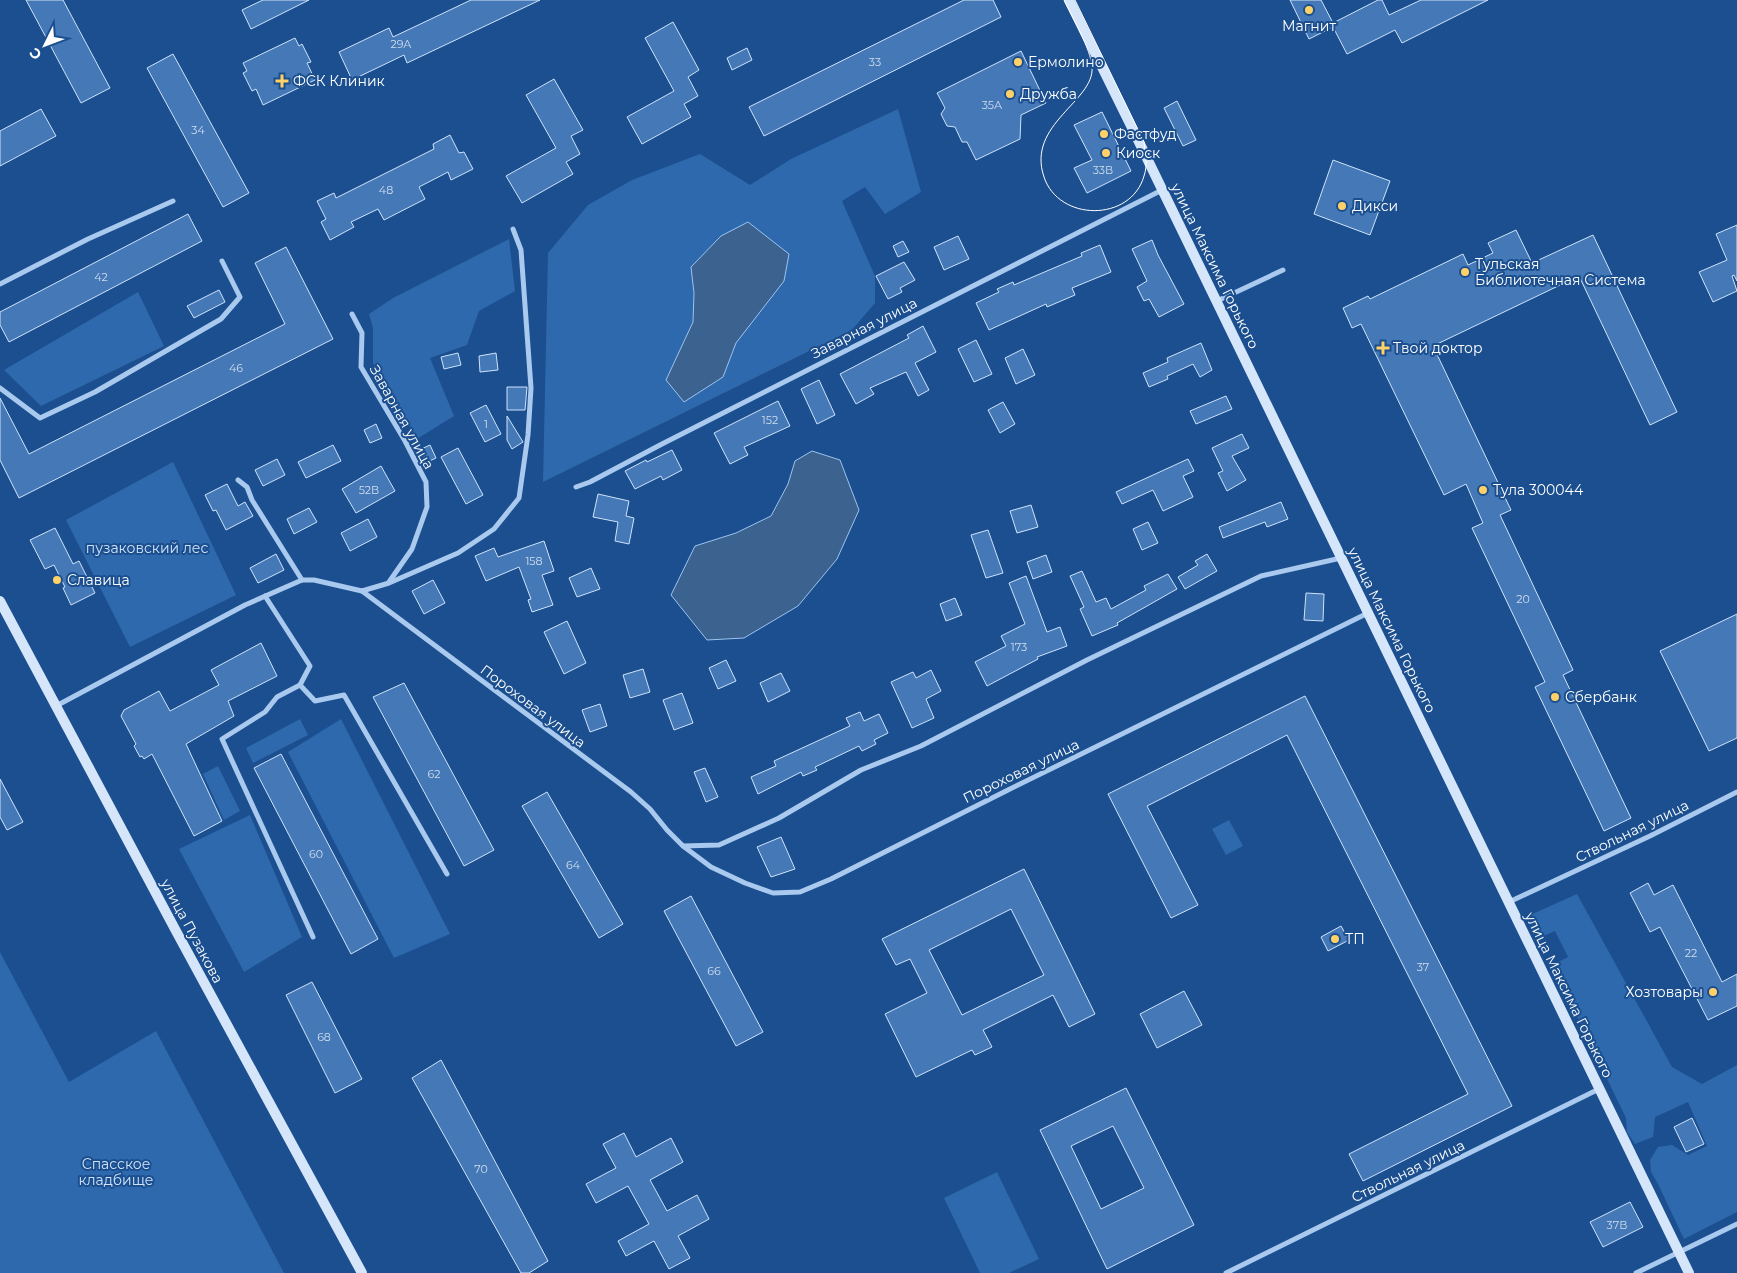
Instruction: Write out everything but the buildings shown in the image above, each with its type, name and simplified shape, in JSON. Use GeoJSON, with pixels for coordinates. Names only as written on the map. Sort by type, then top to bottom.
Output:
{"type":"FeatureCollection","features":[{"type":"Feature","properties":{"kind":"main road","name":"улица Максима Горького"},"geometry":{"type":"LineString","coordinates":[[1069,0],[1689,1273]]}},
{"type":"Feature","properties":{"kind":"main road","name":"улица Пузакова"},"geometry":{"type":"LineString","coordinates":[[0,601],[180,939],[362,1273]]}},
{"type":"Feature","properties":{"kind":"street","name":"Заварная улица"},"geometry":{"type":"LineString","coordinates":[[576,487],[590,482],[1163,190]]}},
{"type":"Feature","properties":{"kind":"street"},"geometry":{"type":"LineString","coordinates":[[0,284],[88,239],[173,201]]}},
{"type":"Feature","properties":{"kind":"street"},"geometry":{"type":"LineString","coordinates":[[56,706],[245,605],[302,580],[314,580],[362,591],[389,583],[458,553],[494,529],[519,498],[528,435],[531,388],[521,250],[513,229]]}},
{"type":"Feature","properties":{"kind":"street"},"geometry":{"type":"LineString","coordinates":[[0,388],[40,418],[95,392],[221,319],[240,297],[222,261]]}},
{"type":"Feature","properties":{"kind":"street"},"geometry":{"type":"LineString","coordinates":[[1217,301],[1283,270]]}},
{"type":"Feature","properties":{"kind":"street","name":"Заварная улица"},"geometry":{"type":"LineString","coordinates":[[352,314],[362,333],[361,367],[405,441],[426,482],[427,507],[412,549],[389,583]]}},
{"type":"Feature","properties":{"kind":"street"},"geometry":{"type":"LineString","coordinates":[[238,480],[247,486],[252,500],[302,580]]}},
{"type":"Feature","properties":{"kind":"street"},"geometry":{"type":"LineString","coordinates":[[683,846],[719,845],[779,818],[861,770],[921,746],[1087,660],[1261,576],[1341,558]]}},
{"type":"Feature","properties":{"kind":"street","name":"Пороховая улица"},"geometry":{"type":"LineString","coordinates":[[362,591],[631,792],[650,809],[683,846],[710,867],[773,893],[800,892],[831,879],[1368,613]]}},
{"type":"Feature","properties":{"kind":"street"},"geometry":{"type":"LineString","coordinates":[[266,596],[310,666],[300,685],[277,697],[265,712],[222,739],[313,938]]}},
{"type":"Feature","properties":{"kind":"street"},"geometry":{"type":"LineString","coordinates":[[300,685],[315,702],[344,695],[446,874]]}},
{"type":"Feature","properties":{"kind":"street","name":"Ствольная улица"},"geometry":{"type":"LineString","coordinates":[[1508,902],[1650,836],[1737,792]]}},
{"type":"Feature","properties":{"kind":"street","name":"Ствольная улица"},"geometry":{"type":"LineString","coordinates":[[1226,1273],[1599,1089]]}},
{"type":"Feature","properties":{"kind":"street"},"geometry":{"type":"LineString","coordinates":[[1636,1273],[1737,1224]]}},
{"type":"Feature","properties":{"kind":"green space"},"geometry":{"type":"Polygon","coordinates":[[[898,109],[921,192],[885,214],[865,187],[842,201],[875,276],[875,303],[852,330],[543,482],[548,253],[588,205],[632,180],[700,154],[750,185],[791,159],[898,109]]]}},
{"type":"Feature","properties":{"kind":"green space"},"geometry":{"type":"Polygon","coordinates":[[[509,239],[515,291],[479,311],[467,345],[430,358],[454,416],[417,439],[373,363],[373,328],[369,314],[393,298],[509,239]]]}},
{"type":"Feature","properties":{"kind":"green space"},"geometry":{"type":"Polygon","coordinates":[[[138,292],[164,346],[41,406],[4,370],[138,292]]]}},
{"type":"Feature","properties":{"kind":"green space","name":"пузаковский лес"},"geometry":{"type":"Polygon","coordinates":[[[173,462],[236,595],[130,647],[66,520],[173,462]]]}},
{"type":"Feature","properties":{"kind":"green space"},"geometry":{"type":"Polygon","coordinates":[[[300,719],[308,735],[253,763],[246,748],[300,719]]]}},
{"type":"Feature","properties":{"kind":"green space"},"geometry":{"type":"Polygon","coordinates":[[[341,719],[450,934],[394,958],[288,752],[341,719]]]}},
{"type":"Feature","properties":{"kind":"green space"},"geometry":{"type":"Polygon","coordinates":[[[218,766],[240,811],[224,820],[203,774],[218,766]]]}},
{"type":"Feature","properties":{"kind":"green space"},"geometry":{"type":"Polygon","coordinates":[[[250,815],[302,937],[244,972],[179,849],[250,815]]]}},
{"type":"Feature","properties":{"kind":"green space"},"geometry":{"type":"Polygon","coordinates":[[[1229,820],[1243,846],[1226,855],[1212,829],[1229,820]]]}},
{"type":"Feature","properties":{"kind":"green space"},"geometry":{"type":"Polygon","coordinates":[[[1577,894],[1672,1067],[1702,1084],[1737,1065],[1737,1212],[1684,1239],[1651,1172],[1650,1160],[1658,1147],[1672,1145],[1688,1155],[1707,1146],[1688,1102],[1655,1117],[1653,1137],[1635,1144],[1627,1132],[1626,1118],[1552,965],[1568,957],[1555,931],[1539,938],[1528,916],[1577,894]]]}},
{"type":"Feature","properties":{"kind":"green space","name":"Спасское кладбище"},"geometry":{"type":"Polygon","coordinates":[[[0,952],[69,1082],[156,1031],[284,1273],[0,1273],[0,952]]]}},
{"type":"Feature","properties":{"kind":"green space"},"geometry":{"type":"Polygon","coordinates":[[[997,1172],[1039,1259],[1009,1273],[980,1273],[944,1198],[997,1172]]]}},
{"type":"Feature","properties":{"kind":"shaded area"},"geometry":{"type":"Polygon","coordinates":[[[748,222],[789,254],[784,281],[736,343],[723,377],[684,402],[666,380],[693,322],[694,293],[691,267],[721,236],[748,222]]]}},
{"type":"Feature","properties":{"kind":"shaded area"},"geometry":{"type":"Polygon","coordinates":[[[812,451],[840,460],[859,510],[837,559],[798,606],[744,638],[707,640],[671,595],[695,546],[736,533],[771,516],[788,484],[795,461],[812,451]]]}},
{"type":"Feature","properties":{"kind":"tram line"},"geometry":{"type":"LineString","coordinates":[[1064,0],[1085,42],[1092,67],[1090,79],[1083,91],[1052,128],[1044,142],[1041,158],[1044,177],[1052,192],[1064,202],[1079,209],[1095,211],[1111,208],[1125,202],[1137,191],[1144,176],[1146,163],[1144,142],[1075,0]]}},
{"type":"Feature","properties":{"kind":"place","name":"Магнит"},"geometry":{"type":"Point","coordinates":[1309,10]}},
{"type":"Feature","properties":{"kind":"place","name":"Ермолино"},"geometry":{"type":"Point","coordinates":[1018,62]}},
{"type":"Feature","properties":{"kind":"place","name":"ФСК Клиник"},"geometry":{"type":"Point","coordinates":[282,81]}},
{"type":"Feature","properties":{"kind":"place","name":"Дружба"},"geometry":{"type":"Point","coordinates":[1010,94]}},
{"type":"Feature","properties":{"kind":"place","name":"Фастфуд"},"geometry":{"type":"Point","coordinates":[1104,134]}},
{"type":"Feature","properties":{"kind":"place","name":"Киоск"},"geometry":{"type":"Point","coordinates":[1106,153]}},
{"type":"Feature","properties":{"kind":"place","name":"Дикси"},"geometry":{"type":"Point","coordinates":[1342,206]}},
{"type":"Feature","properties":{"kind":"place","name":"Тульская Библиотечная Система"},"geometry":{"type":"Point","coordinates":[1465,272]}},
{"type":"Feature","properties":{"kind":"place","name":"Твой доктор"},"geometry":{"type":"Point","coordinates":[1383,348]}},
{"type":"Feature","properties":{"kind":"place","name":"Тула 300044"},"geometry":{"type":"Point","coordinates":[1483,490]}},
{"type":"Feature","properties":{"kind":"place","name":"Славица"},"geometry":{"type":"Point","coordinates":[57,580]}},
{"type":"Feature","properties":{"kind":"place","name":"Сбербанк"},"geometry":{"type":"Point","coordinates":[1555,697]}},
{"type":"Feature","properties":{"kind":"place","name":"ТП"},"geometry":{"type":"Point","coordinates":[1335,939]}},
{"type":"Feature","properties":{"kind":"place","name":"Хозтовары"},"geometry":{"type":"Point","coordinates":[1713,992]}}]}
